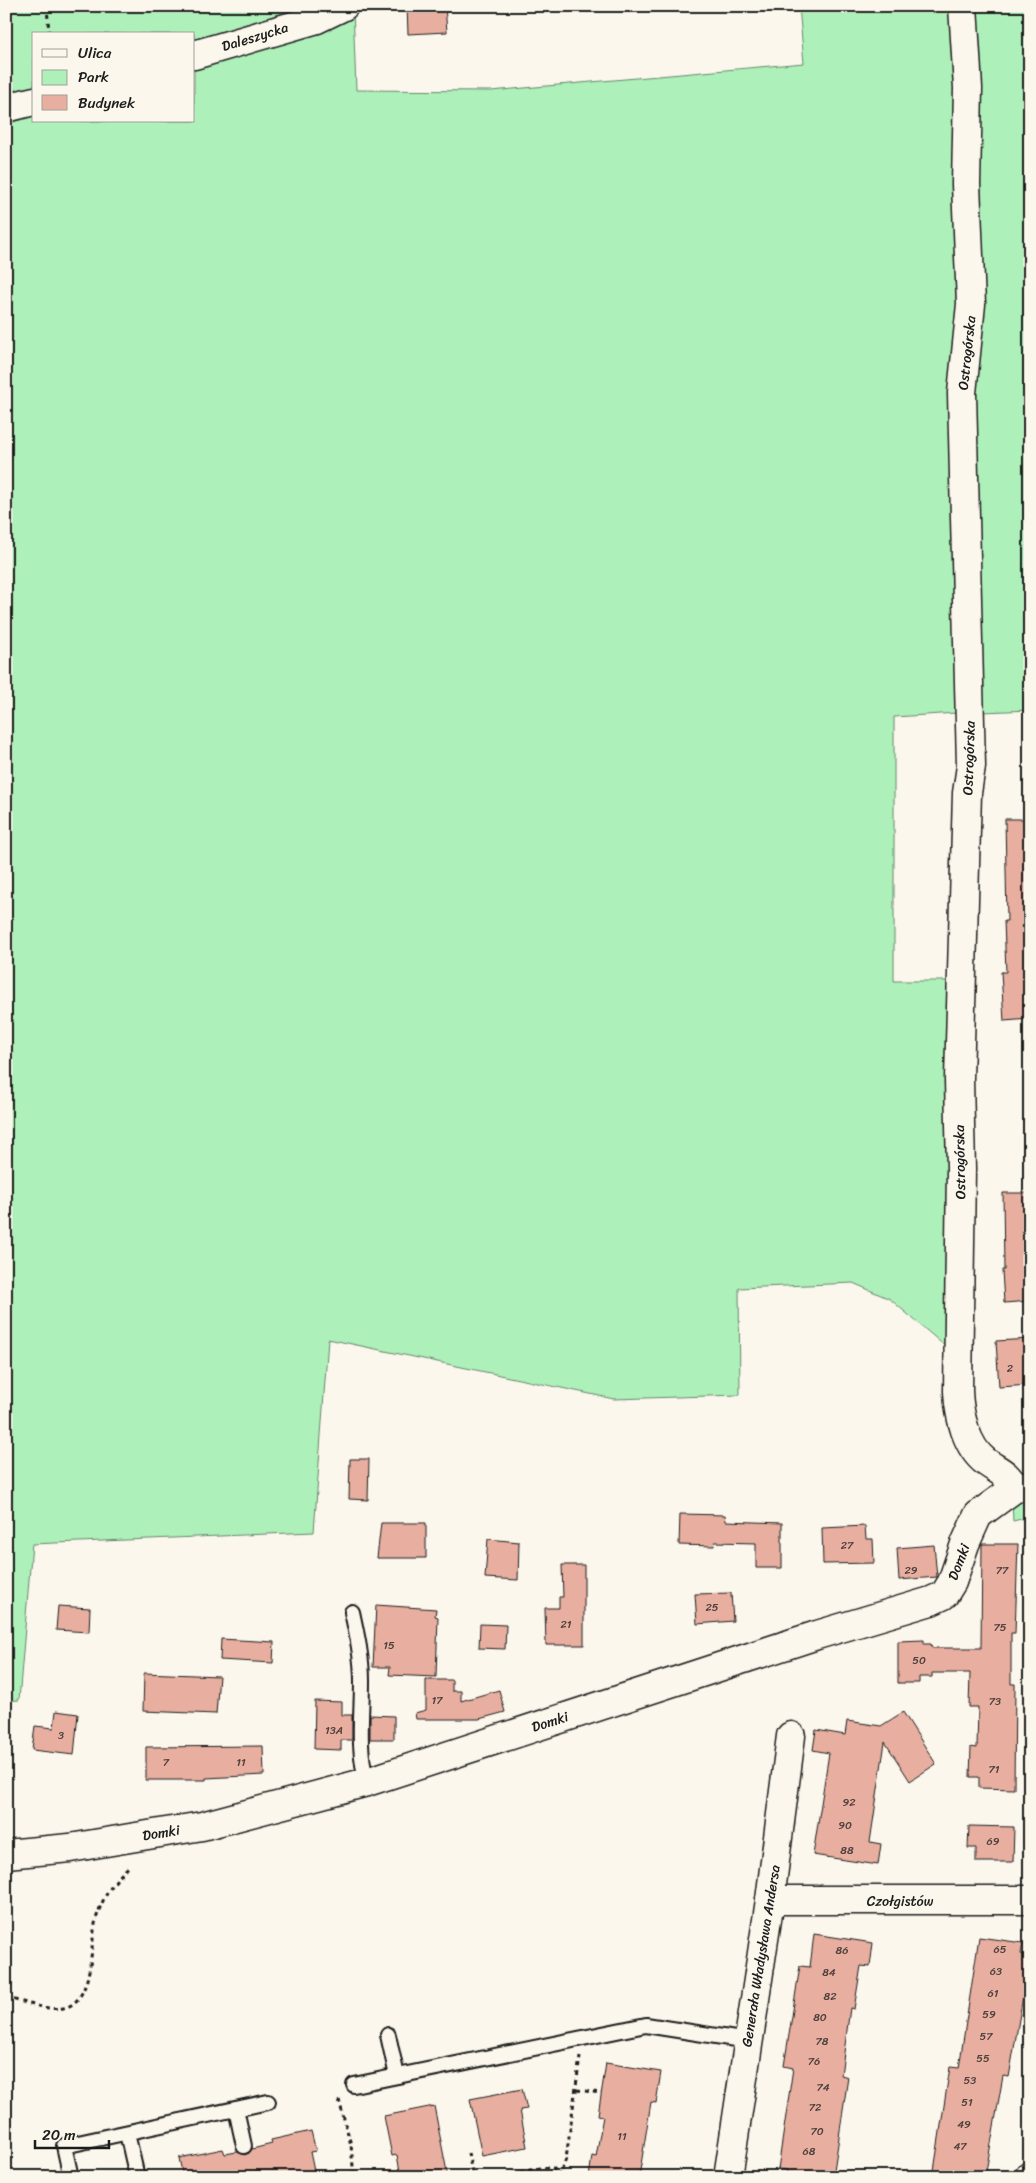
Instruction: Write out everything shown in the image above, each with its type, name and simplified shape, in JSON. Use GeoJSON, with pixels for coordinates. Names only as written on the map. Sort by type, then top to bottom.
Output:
{"type":"FeatureCollection","features":[{"type":"Feature","properties":{"kind":"street","name":"Daleszycka"},"geometry":{"type":"LineString","coordinates":[[195,55],[317,18],[344,6]]}},
{"type":"Feature","properties":{"kind":"street","name":"Ostrogórska"},"geometry":{"type":"LineString","coordinates":[[963,6],[968,88],[966,184],[971,304],[962,393],[971,766],[967,793],[959,1079],[961,1169],[958,1391],[960,1415],[973,1446],[987,1463],[1008,1475],[1022,1487]]}},
{"type":"Feature","properties":{"kind":"street"},"geometry":{"type":"LineString","coordinates":[[6,108],[32,102]]}},
{"type":"Feature","properties":{"kind":"street","name":"Domki"},"geometry":{"type":"LineString","coordinates":[[6,1854],[70,1848],[202,1826],[366,1782],[817,1635],[931,1601],[944,1595],[952,1582],[965,1544],[978,1515],[1022,1487]]}},
{"type":"Feature","properties":{"kind":"street","name":"Generała Władysława Andersa"},"geometry":{"type":"LineString","coordinates":[[728,2177],[770,1900],[791,1736]]}},
{"type":"Feature","properties":{"kind":"street","name":"Czołgistów"},"geometry":{"type":"LineString","coordinates":[[770,1900],[1030,1900]]}},
{"type":"Feature","properties":{"kind":"lane"},"geometry":{"type":"LineString","coordinates":[[352,1612],[360,1653],[362,1680],[360,1754],[366,1782]]}},
{"type":"Feature","properties":{"kind":"lane"},"geometry":{"type":"LineString","coordinates":[[354,2085],[646,2025],[748,2041]]}},
{"type":"Feature","properties":{"kind":"lane"},"geometry":{"type":"LineString","coordinates":[[388,2035],[397,2076]]}},
{"type":"Feature","properties":{"kind":"lane"},"geometry":{"type":"LineString","coordinates":[[71,2177],[64,2146],[268,2102]]}},
{"type":"Feature","properties":{"kind":"lane"},"geometry":{"type":"LineString","coordinates":[[236,2109],[244,2146]]}},
{"type":"Feature","properties":{"kind":"lane"},"geometry":{"type":"LineString","coordinates":[[127,2133],[137,2177]]}},
{"type":"Feature","properties":{"kind":"path"},"geometry":{"type":"LineString","coordinates":[[47,6],[49,32]]}},
{"type":"Feature","properties":{"kind":"path"},"geometry":{"type":"LineString","coordinates":[[6,1998],[50,2008],[63,2008],[73,2004],[83,1992],[88,1974],[97,1916],[117,1876],[138,1860]]}},
{"type":"Feature","properties":{"kind":"path"},"geometry":{"type":"LineString","coordinates":[[560,2176],[566,2160],[581,2060]]}},
{"type":"Feature","properties":{"kind":"path"},"geometry":{"type":"LineString","coordinates":[[577,2090],[601,2093]]}},
{"type":"Feature","properties":{"kind":"path"},"geometry":{"type":"LineString","coordinates":[[338,2100],[351,2145],[354,2177]]}},
{"type":"Feature","properties":{"kind":"path"},"geometry":{"type":"LineString","coordinates":[[465,2177],[473,2176],[468,2152]]}},
{"type":"Feature","properties":{"kind":"path"},"geometry":{"type":"LineString","coordinates":[[497,2177],[553,2168],[560,2176],[571,2177]]}},
{"type":"Feature","properties":{"kind":"green space"},"geometry":{"type":"Polygon","coordinates":[[[6,6],[306,6],[195,40],[195,32],[32,32],[32,88],[13,94],[6,43],[6,6]]]}},
{"type":"Feature","properties":{"kind":"green space"},"geometry":{"type":"Polygon","coordinates":[[[353,6],[356,90],[491,91],[804,63],[799,6],[955,6],[962,303],[957,713],[894,717],[894,981],[952,981],[946,1347],[890,1299],[853,1283],[739,1288],[740,1395],[614,1399],[328,1339],[314,1532],[32,1544],[19,1700],[6,1701],[6,116],[32,109],[32,122],[195,122],[195,60],[353,6]]]}},
{"type":"Feature","properties":{"kind":"green space"},"geometry":{"type":"Polygon","coordinates":[[[972,6],[1030,6],[1030,710],[983,712],[970,393],[972,6]]]}},
{"type":"Feature","properties":{"kind":"green space"},"geometry":{"type":"Polygon","coordinates":[[[1030,1498],[1030,1517],[1013,1521],[1012,1502],[1030,1498]]]}},
{"type":"Feature","properties":{"kind":"building"},"geometry":{"type":"Polygon","coordinates":[[[407,6],[445,6],[447,32],[408,34],[407,6]]]}},
{"type":"Feature","properties":{"kind":"building"},"geometry":{"type":"Polygon","coordinates":[[[1005,819],[1030,819],[1030,1019],[1004,1021],[1001,972],[1006,972],[1004,921],[1007,921],[1005,819]]]}},
{"type":"Feature","properties":{"kind":"building"},"geometry":{"type":"Polygon","coordinates":[[[1003,1193],[1030,1193],[1030,1301],[1004,1303],[1002,1270],[1004,1270],[1003,1193]]]}},
{"type":"Feature","properties":{"kind":"building"},"geometry":{"type":"Polygon","coordinates":[[[1030,1339],[1030,1385],[999,1387],[996,1341],[1030,1339]]]}},
{"type":"Feature","properties":{"kind":"building"},"geometry":{"type":"Polygon","coordinates":[[[350,1459],[369,1459],[368,1500],[349,1499],[350,1459]]]}},
{"type":"Feature","properties":{"kind":"building"},"geometry":{"type":"Polygon","coordinates":[[[680,1514],[725,1515],[726,1521],[782,1523],[782,1568],[756,1568],[756,1543],[715,1542],[714,1546],[679,1545],[680,1514]]]}},
{"type":"Feature","properties":{"kind":"building"},"geometry":{"type":"Polygon","coordinates":[[[381,1523],[426,1523],[426,1558],[377,1558],[381,1523]]]}},
{"type":"Feature","properties":{"kind":"building"},"geometry":{"type":"Polygon","coordinates":[[[865,1526],[866,1539],[873,1539],[874,1563],[823,1564],[822,1528],[865,1526]]]}},
{"type":"Feature","properties":{"kind":"building"},"geometry":{"type":"Polygon","coordinates":[[[488,1539],[519,1542],[518,1580],[485,1578],[488,1539]]]}},
{"type":"Feature","properties":{"kind":"building"},"geometry":{"type":"Polygon","coordinates":[[[982,1544],[1018,1544],[1015,1633],[1011,1633],[1011,1684],[1015,1684],[1014,1789],[979,1788],[979,1777],[970,1777],[971,1747],[977,1748],[978,1707],[969,1707],[970,1673],[932,1673],[932,1677],[919,1677],[919,1683],[898,1683],[898,1641],[924,1640],[924,1644],[931,1644],[932,1648],[981,1648],[982,1544]]]}},
{"type":"Feature","properties":{"kind":"building"},"geometry":{"type":"Polygon","coordinates":[[[934,1545],[937,1577],[899,1580],[897,1548],[934,1545]]]}},
{"type":"Feature","properties":{"kind":"building"},"geometry":{"type":"Polygon","coordinates":[[[562,1565],[584,1565],[584,1645],[546,1645],[545,1608],[559,1608],[559,1597],[563,1597],[562,1565]]]}},
{"type":"Feature","properties":{"kind":"building"},"geometry":{"type":"Polygon","coordinates":[[[731,1593],[733,1621],[697,1624],[695,1594],[731,1593]]]}},
{"type":"Feature","properties":{"kind":"building"},"geometry":{"type":"Polygon","coordinates":[[[376,1605],[436,1609],[435,1616],[438,1617],[436,1677],[389,1675],[390,1667],[373,1667],[376,1605]]]}},
{"type":"Feature","properties":{"kind":"building"},"geometry":{"type":"Polygon","coordinates":[[[58,1606],[90,1608],[89,1632],[56,1630],[58,1606]]]}},
{"type":"Feature","properties":{"kind":"building"},"geometry":{"type":"Polygon","coordinates":[[[480,1624],[506,1625],[505,1649],[479,1648],[480,1624]]]}},
{"type":"Feature","properties":{"kind":"building"},"geometry":{"type":"Polygon","coordinates":[[[221,1639],[274,1642],[273,1663],[220,1660],[221,1639]]]}},
{"type":"Feature","properties":{"kind":"building"},"geometry":{"type":"Polygon","coordinates":[[[144,1673],[219,1676],[216,1714],[143,1711],[144,1673]]]}},
{"type":"Feature","properties":{"kind":"building"},"geometry":{"type":"Polygon","coordinates":[[[426,1680],[452,1680],[452,1691],[461,1691],[461,1701],[499,1690],[505,1712],[479,1719],[416,1719],[415,1713],[426,1710],[426,1680]]]}},
{"type":"Feature","properties":{"kind":"building"},"geometry":{"type":"Polygon","coordinates":[[[315,1701],[342,1702],[342,1715],[352,1715],[352,1740],[341,1740],[341,1750],[314,1749],[315,1701]]]}},
{"type":"Feature","properties":{"kind":"building"},"geometry":{"type":"Polygon","coordinates":[[[56,1711],[78,1714],[74,1755],[32,1750],[35,1726],[54,1728],[56,1711]]]}},
{"type":"Feature","properties":{"kind":"building"},"geometry":{"type":"Polygon","coordinates":[[[903,1712],[936,1764],[910,1781],[885,1742],[870,1842],[881,1844],[878,1865],[813,1855],[829,1753],[813,1750],[816,1730],[845,1735],[847,1721],[881,1726],[903,1712]]]}},
{"type":"Feature","properties":{"kind":"building"},"geometry":{"type":"Polygon","coordinates":[[[370,1715],[394,1716],[394,1739],[370,1739],[370,1715]]]}},
{"type":"Feature","properties":{"kind":"building"},"geometry":{"type":"Polygon","coordinates":[[[263,1746],[264,1775],[206,1778],[206,1780],[146,1780],[146,1747],[263,1746]]]}},
{"type":"Feature","properties":{"kind":"building"},"geometry":{"type":"Polygon","coordinates":[[[969,1826],[1014,1827],[1013,1862],[976,1862],[976,1848],[968,1848],[969,1826]]]}},
{"type":"Feature","properties":{"kind":"building"},"geometry":{"type":"Polygon","coordinates":[[[814,1934],[873,1943],[870,1967],[861,1966],[854,2009],[850,2008],[841,2075],[848,2077],[833,2177],[786,2177],[787,2170],[778,2169],[793,2068],[784,2066],[800,1966],[810,1967],[814,1934]]]}},
{"type":"Feature","properties":{"kind":"building"},"geometry":{"type":"Polygon","coordinates":[[[979,1937],[1023,1943],[1021,1954],[1030,1956],[1009,2077],[1003,2076],[985,2177],[933,2177],[950,2067],[959,2068],[979,1937]]]}},
{"type":"Feature","properties":{"kind":"building"},"geometry":{"type":"Polygon","coordinates":[[[606,2063],[661,2072],[656,2103],[651,2102],[639,2177],[589,2177],[592,2156],[596,2157],[603,2116],[598,2115],[606,2063]]]}},
{"type":"Feature","properties":{"kind":"building"},"geometry":{"type":"Polygon","coordinates":[[[522,2089],[527,2109],[520,2110],[527,2147],[482,2156],[470,2099],[522,2089]]]}},
{"type":"Feature","properties":{"kind":"building"},"geometry":{"type":"Polygon","coordinates":[[[434,2106],[448,2177],[401,2177],[397,2155],[392,2156],[384,2116],[434,2106]]]}},
{"type":"Feature","properties":{"kind":"building"},"geometry":{"type":"Polygon","coordinates":[[[311,2131],[316,2151],[310,2152],[314,2171],[308,2172],[309,2177],[183,2177],[179,2158],[223,2149],[225,2154],[237,2152],[245,2155],[252,2149],[272,2144],[271,2140],[311,2131]]]}}]}
